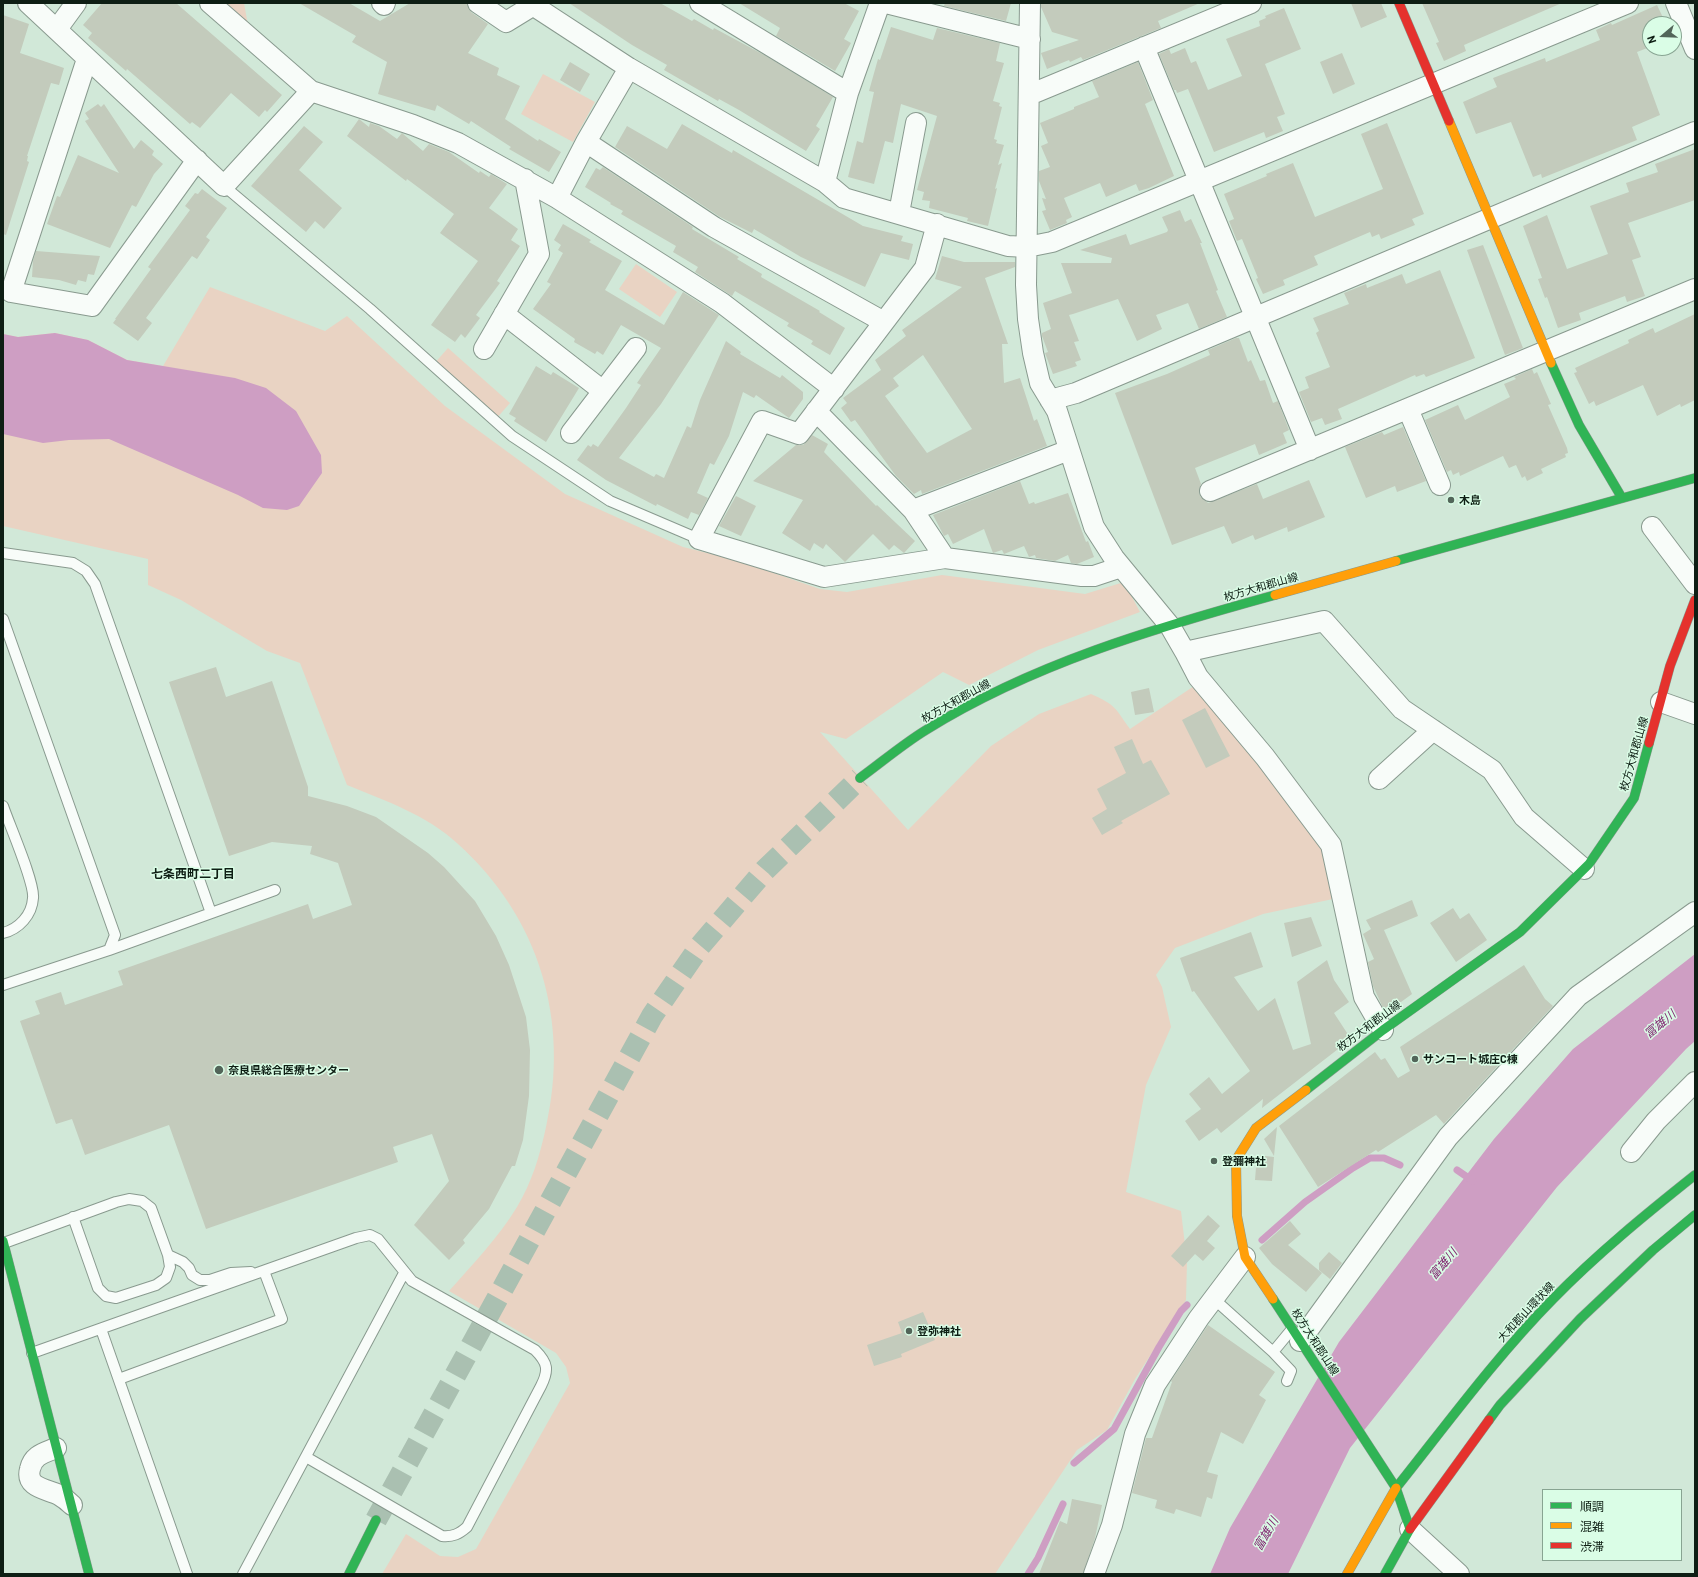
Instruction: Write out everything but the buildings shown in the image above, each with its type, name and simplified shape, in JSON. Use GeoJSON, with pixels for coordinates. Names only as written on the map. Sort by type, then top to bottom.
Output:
{"type":"FeatureCollection","features":[{"type":"Feature","properties":{"kind":"main road"},"geometry":{"type":"LineString","coordinates":[[1399,3],[1546,351],[1579,425],[1622,498]]}},
{"type":"Feature","properties":{"kind":"main road","name":"枚方大和郡山線"},"geometry":{"type":"LineString","coordinates":[[860,778],[935,724],[1029,676],[1170,626],[1695,478]]}},
{"type":"Feature","properties":{"kind":"main road","name":"枚方大和郡山線"},"geometry":{"type":"LineString","coordinates":[[1410,1529],[1396,1488],[1245,1257],[1237,1216],[1236,1160],[1256,1128],[1383,1030],[1520,932],[1584,869],[1634,798],[1670,666],[1695,600]]}},
{"type":"Feature","properties":{"kind":"main road","name":"大和郡山環状線"},"geometry":{"type":"LineString","coordinates":[[1396,1488],[1490,1369],[1553,1299],[1631,1226],[1695,1175]]}},
{"type":"Feature","properties":{"kind":"main road"},"geometry":{"type":"LineString","coordinates":[[1385,1574],[1410,1529],[1500,1405],[1580,1319],[1653,1250],[1695,1216]]}},
{"type":"Feature","properties":{"kind":"main road"},"geometry":{"type":"LineString","coordinates":[[3,1242],[89,1574]]}},
{"type":"Feature","properties":{"kind":"main road"},"geometry":{"type":"LineString","coordinates":[[1347,1574],[1396,1488]]}},
{"type":"Feature","properties":{"kind":"main road"},"geometry":{"type":"LineString","coordinates":[[349,1574],[376,1520]]}},
{"type":"Feature","properties":{"kind":"street"},"geometry":{"type":"LineString","coordinates":[[28,3],[224,186],[311,91]]}},
{"type":"Feature","properties":{"kind":"street"},"geometry":{"type":"LineString","coordinates":[[57,29],[76,3]]}},
{"type":"Feature","properties":{"kind":"street"},"geometry":{"type":"LineString","coordinates":[[210,3],[311,91],[413,125],[458,143],[525,179],[722,303],[834,389]]}},
{"type":"Feature","properties":{"kind":"street"},"geometry":{"type":"LineString","coordinates":[[382,3],[384,5],[385,3]]}},
{"type":"Feature","properties":{"kind":"street"},"geometry":{"type":"LineString","coordinates":[[478,3],[506,22],[536,5],[629,68],[824,182],[844,198],[1008,246],[1027,247],[1052,242],[1628,3]]}},
{"type":"Feature","properties":{"kind":"street"},"geometry":{"type":"LineString","coordinates":[[700,3],[848,93]]}},
{"type":"Feature","properties":{"kind":"street"},"geometry":{"type":"LineString","coordinates":[[824,182],[848,93],[880,3]]}},
{"type":"Feature","properties":{"kind":"street"},"geometry":{"type":"LineString","coordinates":[[886,3],[1030,39]]}},
{"type":"Feature","properties":{"kind":"street"},"geometry":{"type":"LineString","coordinates":[[1030,3],[1027,299],[1033,353],[1040,383],[1058,412],[1094,527],[1104,544],[1170,626],[1198,677],[1265,757],[1331,845],[1364,997],[1383,1030]]}},
{"type":"Feature","properties":{"kind":"street"},"geometry":{"type":"LineString","coordinates":[[1029,95],[1251,3]]}},
{"type":"Feature","properties":{"kind":"street"},"geometry":{"type":"LineString","coordinates":[[1676,3],[1695,49]]}},
{"type":"Feature","properties":{"kind":"street"},"geometry":{"type":"LineString","coordinates":[[1144,47],[1310,450]]}},
{"type":"Feature","properties":{"kind":"street"},"geometry":{"type":"LineString","coordinates":[[87,59],[11,292],[92,306],[197,160]]}},
{"type":"Feature","properties":{"kind":"street"},"geometry":{"type":"LineString","coordinates":[[557,198],[586,142],[629,68]]}},
{"type":"Feature","properties":{"kind":"street"},"geometry":{"type":"LineString","coordinates":[[899,213],[916,123]]}},
{"type":"Feature","properties":{"kind":"street"},"geometry":{"type":"LineString","coordinates":[[1050,400],[1076,393],[1695,132]]}},
{"type":"Feature","properties":{"kind":"street"},"geometry":{"type":"LineString","coordinates":[[586,142],[714,227],[884,322]]}},
{"type":"Feature","properties":{"kind":"street"},"geometry":{"type":"LineString","coordinates":[[484,348],[539,254],[525,179]]}},
{"type":"Feature","properties":{"kind":"street"},"geometry":{"type":"LineString","coordinates":[[937,224],[925,268],[799,434],[762,420],[699,539],[824,576],[946,558],[1082,576],[1094,576],[1121,567]]}},
{"type":"Feature","properties":{"kind":"street"},"geometry":{"type":"LineString","coordinates":[[1210,491],[1695,289]]}},
{"type":"Feature","properties":{"kind":"street"},"geometry":{"type":"LineString","coordinates":[[504,314],[603,391]]}},
{"type":"Feature","properties":{"kind":"street"},"geometry":{"type":"LineString","coordinates":[[571,432],[636,348]]}},
{"type":"Feature","properties":{"kind":"street"},"geometry":{"type":"LineString","coordinates":[[1408,409],[1440,485]]}},
{"type":"Feature","properties":{"kind":"street"},"geometry":{"type":"LineString","coordinates":[[816,411],[913,510],[946,558]]}},
{"type":"Feature","properties":{"kind":"street"},"geometry":{"type":"LineString","coordinates":[[913,510],[1069,450]]}},
{"type":"Feature","properties":{"kind":"street"},"geometry":{"type":"LineString","coordinates":[[1652,527],[1695,584]]}},
{"type":"Feature","properties":{"kind":"street"},"geometry":{"type":"LineString","coordinates":[[1185,652],[1324,621],[1402,709],[1492,770],[1524,817],[1584,869]]}},
{"type":"Feature","properties":{"kind":"street"},"geometry":{"type":"LineString","coordinates":[[1661,702],[1695,714]]}},
{"type":"Feature","properties":{"kind":"street"},"geometry":{"type":"LineString","coordinates":[[1378,779],[1433,730]]}},
{"type":"Feature","properties":{"kind":"street"},"geometry":{"type":"LineString","coordinates":[[1296,1335],[1448,1137],[1578,996],[1695,912]]}},
{"type":"Feature","properties":{"kind":"street"},"geometry":{"type":"LineString","coordinates":[[1632,1152],[1656,1121],[1695,1082]]}},
{"type":"Feature","properties":{"kind":"street"},"geometry":{"type":"LineString","coordinates":[[1094,1574],[1112,1524],[1135,1434],[1155,1385],[1199,1318],[1245,1257]]}},
{"type":"Feature","properties":{"kind":"street"},"geometry":{"type":"LineString","coordinates":[[56,1448],[38,1455],[33,1461],[29,1470],[30,1480],[37,1487],[60,1496],[72,1505]]}},
{"type":"Feature","properties":{"kind":"street"},"geometry":{"type":"LineString","coordinates":[[1410,1529],[1459,1574]]}},
{"type":"Feature","properties":{"kind":"lane"},"geometry":{"type":"LineString","coordinates":[[224,186],[370,309],[512,436],[610,501],[699,539]]}},
{"type":"Feature","properties":{"kind":"lane"},"geometry":{"type":"LineString","coordinates":[[3,553],[73,563],[86,571],[95,584],[211,913]]}},
{"type":"Feature","properties":{"kind":"lane"},"geometry":{"type":"LineString","coordinates":[[3,619],[115,936],[109,950]]}},
{"type":"Feature","properties":{"kind":"lane"},"geometry":{"type":"LineString","coordinates":[[3,806],[34,898],[28,916],[19,926],[3,933]]}},
{"type":"Feature","properties":{"kind":"lane"},"geometry":{"type":"LineString","coordinates":[[3,985],[109,950],[275,890]]}},
{"type":"Feature","properties":{"kind":"lane"},"geometry":{"type":"LineString","coordinates":[[3,1242],[73,1217],[129,1199],[142,1201],[151,1208],[168,1255],[170,1267],[166,1278],[156,1285],[116,1298],[106,1296],[98,1288],[73,1217]]}},
{"type":"Feature","properties":{"kind":"lane"},"geometry":{"type":"LineString","coordinates":[[32,1352],[101,1329],[356,1238],[370,1235],[378,1239],[389,1251],[404,1273],[424,1289],[534,1350],[544,1359],[546,1376],[467,1527],[460,1533],[450,1537],[442,1536],[306,1457]]}},
{"type":"Feature","properties":{"kind":"lane"},"geometry":{"type":"LineString","coordinates":[[168,1255],[183,1262],[192,1274],[200,1280],[210,1280],[231,1273],[262,1271]]}},
{"type":"Feature","properties":{"kind":"lane"},"geometry":{"type":"LineString","coordinates":[[119,1379],[282,1319],[262,1271]]}},
{"type":"Feature","properties":{"kind":"lane"},"geometry":{"type":"LineString","coordinates":[[243,1574],[404,1273]]}},
{"type":"Feature","properties":{"kind":"lane"},"geometry":{"type":"LineString","coordinates":[[1214,1299],[1273,1352],[1291,1371],[1287,1381]]}},
{"type":"Feature","properties":{"kind":"lane"},"geometry":{"type":"LineString","coordinates":[[101,1329],[187,1574]]}},
{"type":"Feature","properties":{"kind":"lane"},"geometry":{"type":"LineString","coordinates":[[1273,1352],[1296,1335]]}},
{"type":"Feature","properties":{"kind":"shaded area"},"geometry":{"type":"Polygon","coordinates":[[[225,3],[244,3],[248,25],[225,3]]]}},
{"type":"Feature","properties":{"kind":"shaded area"},"geometry":{"type":"Polygon","coordinates":[[[543,74],[595,102],[573,142],[521,114],[543,74]]]}},
{"type":"Feature","properties":{"kind":"shaded area"},"geometry":{"type":"Polygon","coordinates":[[[636,264],[677,292],[660,317],[619,289],[636,264]]]}},
{"type":"Feature","properties":{"kind":"shaded area"},"geometry":{"type":"Polygon","coordinates":[[[210,287],[325,331],[347,316],[445,406],[565,494],[683,547],[736,560],[820,589],[847,592],[942,575],[1085,594],[1124,582],[1140,612],[1038,650],[969,685],[943,672],[846,739],[820,732],[908,830],[991,746],[1039,714],[1091,694],[1110,704],[1130,729],[1197,684],[1318,833],[1333,899],[1263,914],[1175,948],[1156,975],[1162,987],[1171,1027],[1146,1085],[1126,1192],[1181,1211],[1187,1262],[1186,1300],[1135,1379],[1107,1430],[1077,1450],[995,1574],[382,1574],[406,1534],[440,1556],[458,1557],[476,1549],[570,1383],[566,1367],[556,1353],[449,1291],[485,1250],[510,1218],[527,1188],[535,1168],[546,1127],[552,1087],[554,1048],[550,1010],[542,974],[528,938],[510,905],[486,873],[458,844],[433,825],[391,803],[347,785],[300,663],[267,651],[181,600],[148,585],[148,559],[3,526],[3,334],[18,337],[55,333],[88,340],[127,360],[163,366],[210,287]]]}},
{"type":"Feature","properties":{"kind":"shaded area"},"geometry":{"type":"Polygon","coordinates":[[[448,348],[510,403],[496,419],[433,365],[448,348]]]}},
{"type":"Feature","properties":{"kind":"water"},"geometry":{"type":"Polygon","coordinates":[[[55,333],[88,340],[127,360],[235,378],[266,388],[296,411],[321,455],[322,473],[299,506],[287,510],[263,508],[238,495],[109,439],[69,440],[43,443],[3,434],[3,334],[18,337],[55,333]]]}},
{"type":"Feature","properties":{"kind":"water","name":"富雄川"},"geometry":{"type":"Polygon","coordinates":[[[1695,954],[1695,1041],[1557,1187],[1350,1448],[1288,1574],[1210,1574],[1230,1528],[1339,1342],[1494,1139],[1573,1049],[1695,954]]]}},
{"type":"Feature","properties":{"kind":"waterway"},"geometry":{"type":"LineString","coordinates":[[1262,1240],[1305,1202],[1353,1168],[1370,1158],[1384,1158],[1400,1165]]}},
{"type":"Feature","properties":{"kind":"waterway"},"geometry":{"type":"LineString","coordinates":[[1457,1170],[1473,1181]]}},
{"type":"Feature","properties":{"kind":"waterway"},"geometry":{"type":"LineString","coordinates":[[1074,1463],[1114,1429],[1159,1347],[1181,1311],[1187,1305]]}},
{"type":"Feature","properties":{"kind":"waterway"},"geometry":{"type":"LineString","coordinates":[[1028,1574],[1038,1558],[1063,1504]]}},
{"type":"Feature","properties":{"kind":"tunnel"},"geometry":{"type":"LineString","coordinates":[[376,1520],[652,1016],[700,946],[765,870],[860,778]]}},
{"type":"Feature","properties":{"kind":"traffic: fast"},"geometry":{"type":"LineString","coordinates":[[1551,363],[1579,425],[1622,498]]}},
{"type":"Feature","properties":{"kind":"traffic: fast"},"geometry":{"type":"LineString","coordinates":[[1396,561],[1695,478]]}},
{"type":"Feature","properties":{"kind":"traffic: fast"},"geometry":{"type":"LineString","coordinates":[[860,778],[917,735],[1008,686],[1051,667],[1140,635],[1275,595]]}},
{"type":"Feature","properties":{"kind":"traffic: fast"},"geometry":{"type":"LineString","coordinates":[[1306,1090],[1383,1030],[1520,932],[1589,864],[1634,798],[1649,743]]}},
{"type":"Feature","properties":{"kind":"traffic: fast"},"geometry":{"type":"LineString","coordinates":[[1396,1488],[1492,1367],[1553,1299],[1604,1250],[1695,1175]]}},
{"type":"Feature","properties":{"kind":"traffic: fast"},"geometry":{"type":"LineString","coordinates":[[1489,1420],[1500,1405],[1580,1319],[1653,1250],[1695,1215]]}},
{"type":"Feature","properties":{"kind":"traffic: fast"},"geometry":{"type":"LineString","coordinates":[[3,1241],[89,1574]]}},
{"type":"Feature","properties":{"kind":"traffic: fast"},"geometry":{"type":"LineString","coordinates":[[1273,1299],[1396,1488],[1410,1529],[1385,1574]]}},
{"type":"Feature","properties":{"kind":"traffic: fast"},"geometry":{"type":"LineString","coordinates":[[349,1574],[376,1520]]}},
{"type":"Feature","properties":{"kind":"traffic: slow"},"geometry":{"type":"LineString","coordinates":[[1449,121],[1551,363]]}},
{"type":"Feature","properties":{"kind":"traffic: slow"},"geometry":{"type":"LineString","coordinates":[[1275,595],[1396,561]]}},
{"type":"Feature","properties":{"kind":"traffic: slow"},"geometry":{"type":"LineString","coordinates":[[1273,1299],[1245,1257],[1237,1216],[1236,1160],[1256,1128],[1306,1090]]}},
{"type":"Feature","properties":{"kind":"traffic: slow"},"geometry":{"type":"LineString","coordinates":[[1347,1574],[1396,1488]]}},
{"type":"Feature","properties":{"kind":"traffic: jam"},"geometry":{"type":"LineString","coordinates":[[1399,3],[1449,121]]}},
{"type":"Feature","properties":{"kind":"traffic: jam"},"geometry":{"type":"LineString","coordinates":[[1649,743],[1670,666],[1695,600]]}},
{"type":"Feature","properties":{"kind":"traffic: jam"},"geometry":{"type":"LineString","coordinates":[[1410,1529],[1489,1420]]}},
{"type":"Feature","properties":{"kind":"place","name":"木島"},"geometry":{"type":"Point","coordinates":[1451,500]}},
{"type":"Feature","properties":{"kind":"place","name":"サンコート城庄C棟"},"geometry":{"type":"Point","coordinates":[1415,1059]}},
{"type":"Feature","properties":{"kind":"place","name":"奈良県総合医療センター"},"geometry":{"type":"Point","coordinates":[219,1070]}},
{"type":"Feature","properties":{"kind":"place","name":"登彌神社"},"geometry":{"type":"Point","coordinates":[1214,1161]}},
{"type":"Feature","properties":{"kind":"place","name":"登弥神社"},"geometry":{"type":"Point","coordinates":[909,1331]}},
{"type":"Feature","properties":{"kind":"district","name":"七条西町二丁目"},"geometry":{"type":"Point","coordinates":[193,874]}}]}
